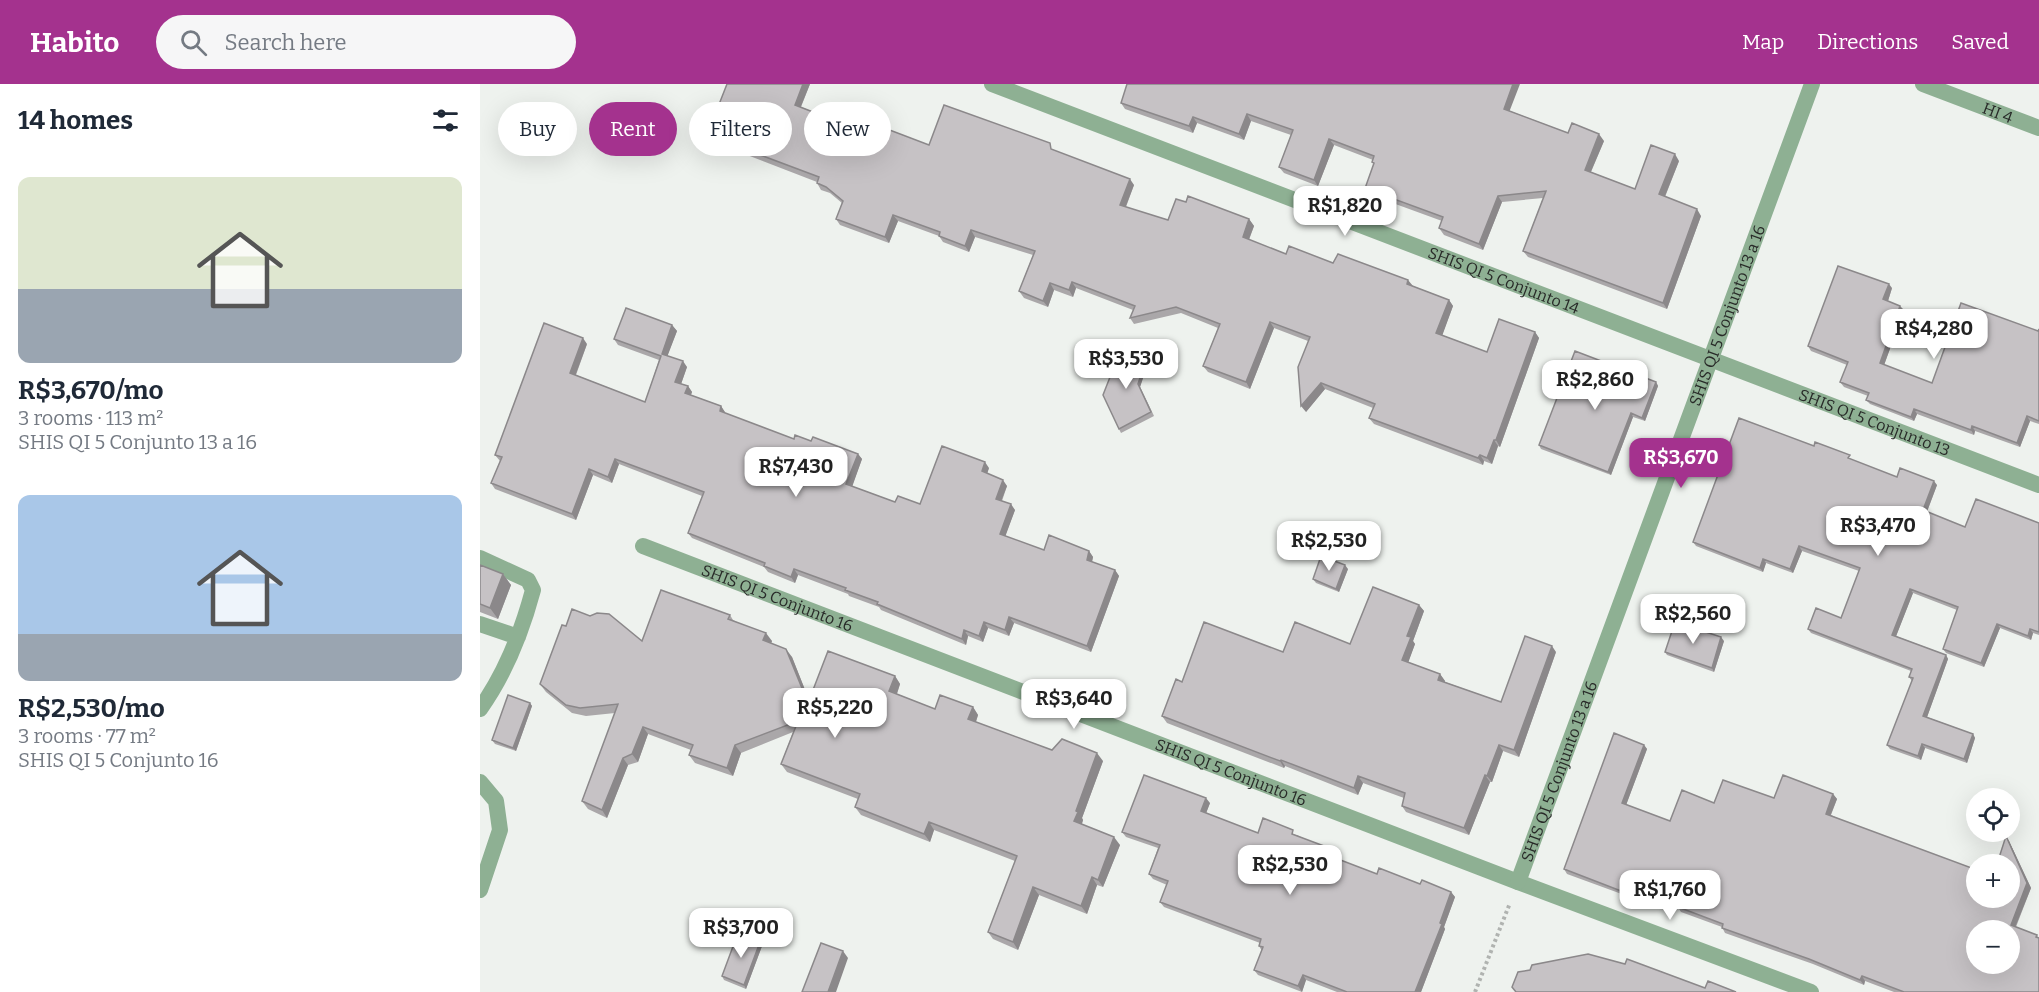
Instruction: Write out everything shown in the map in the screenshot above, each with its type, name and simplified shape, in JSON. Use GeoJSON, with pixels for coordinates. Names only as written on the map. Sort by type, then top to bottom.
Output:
{"type":"FeatureCollection","features":[{"type":"Feature","properties":{"kind":"street","name":"SHIS QI 5 Conjunto 14"},"geometry":{"type":"LineString","coordinates":[[992,84],[1711,359]]}},
{"type":"Feature","properties":{"kind":"street","name":"SHIS QI 5 Conjunto 13 a 16"},"geometry":{"type":"LineString","coordinates":[[1518,882],[1812,84]]}},
{"type":"Feature","properties":{"kind":"street","name":"HI 4"},"geometry":{"type":"LineString","coordinates":[[1923,84],[2039,128]]}},
{"type":"Feature","properties":{"kind":"street","name":"SHIS QI 5 Conjunto 13"},"geometry":{"type":"LineString","coordinates":[[1711,359],[2039,485]]}},
{"type":"Feature","properties":{"kind":"street","name":"SHIS QI 5 Conjunto 16"},"geometry":{"type":"LineString","coordinates":[[643,546],[1811,992]]}},
{"type":"Feature","properties":{"kind":"street"},"geometry":{"type":"LineString","coordinates":[[480,558],[528,580],[533,590],[518,637],[498,681],[482,703]]}},
{"type":"Feature","properties":{"kind":"street"},"geometry":{"type":"LineString","coordinates":[[480,624],[518,637]]}},
{"type":"Feature","properties":{"kind":"street"},"geometry":{"type":"LineString","coordinates":[[480,782],[496,801],[500,830],[480,890]]}},
{"type":"Feature","properties":{"kind":"path"},"geometry":{"type":"LineString","coordinates":[[1475,992],[1518,882]]}},
{"type":"Feature","properties":{"kind":"building"},"geometry":{"type":"Polygon","coordinates":[[[727,84],[803,84],[795,105],[804,108],[804,156],[891,156],[891,131],[929,145],[944,105],[1050,143],[1051,149],[1130,179],[1120,205],[1168,220],[1176,199],[1186,202],[1188,196],[1249,219],[1243,237],[1286,254],[1289,246],[1333,263],[1338,254],[1408,280],[1407,284],[1449,300],[1436,333],[1487,352],[1499,319],[1535,332],[1496,440],[1487,458],[1480,455],[1478,458],[1369,418],[1375,404],[1321,383],[1301,406],[1298,367],[1310,337],[1270,322],[1246,382],[1203,366],[1220,324],[1176,307],[1130,318],[1135,306],[1072,282],[1069,290],[1050,283],[1043,301],[1019,291],[1035,251],[971,230],[965,246],[939,236],[940,232],[893,215],[885,237],[836,219],[843,201],[826,187],[817,183],[819,177],[763,156],[792,156],[792,102],[720,102],[727,84]]]}},
{"type":"Feature","properties":{"kind":"building"},"geometry":{"type":"Polygon","coordinates":[[[1127,84],[1513,84],[1504,109],[1568,133],[1572,123],[1599,134],[1585,170],[1635,189],[1651,145],[1675,154],[1659,194],[1697,209],[1663,303],[1523,251],[1546,191],[1498,196],[1479,244],[1439,228],[1443,217],[1386,196],[1379,200],[1363,194],[1374,163],[1372,162],[1374,156],[1329,139],[1314,180],[1279,167],[1293,130],[1247,114],[1239,134],[1193,117],[1189,126],[1121,103],[1127,84]]]}},
{"type":"Feature","properties":{"kind":"building"},"geometry":{"type":"Polygon","coordinates":[[[1838,266],[1889,284],[1883,299],[1900,306],[1880,363],[1932,383],[1961,303],[2038,331],[2039,329],[2039,421],[2027,416],[2017,443],[1972,426],[1971,430],[1914,409],[1911,417],[1866,400],[1869,393],[1840,382],[1848,362],[1808,346],[1838,266]]]}},
{"type":"Feature","properties":{"kind":"building"},"geometry":{"type":"Polygon","coordinates":[[[626,308],[672,325],[662,354],[683,361],[675,382],[688,386],[685,393],[721,406],[720,411],[794,439],[795,435],[811,441],[813,437],[858,454],[846,484],[895,502],[898,496],[920,504],[942,446],[985,462],[982,471],[1003,480],[996,499],[1011,504],[1000,534],[1044,550],[1049,535],[1089,551],[1087,560],[1115,570],[1087,646],[1009,617],[1005,630],[984,622],[979,636],[964,630],[962,639],[845,590],[846,588],[794,569],[791,577],[764,566],[765,563],[688,533],[704,492],[615,459],[608,477],[589,469],[572,514],[491,483],[502,457],[495,455],[544,323],[583,338],[570,373],[645,402],[661,356],[614,339],[626,308]]]}},
{"type":"Feature","properties":{"kind":"building"},"geometry":{"type":"Polygon","coordinates":[[[1121,349],[1146,359],[1138,384],[1151,412],[1119,429],[1103,395],[1121,349]]]}},
{"type":"Feature","properties":{"kind":"building"},"geometry":{"type":"Polygon","coordinates":[[[1575,351],[1656,382],[1642,418],[1631,413],[1608,472],[1539,445],[1575,351]]]}},
{"type":"Feature","properties":{"kind":"building"},"geometry":{"type":"Polygon","coordinates":[[[1739,418],[1814,446],[1815,442],[1850,455],[1848,458],[1897,477],[1900,468],[1934,481],[1923,510],[1965,527],[1976,499],[2039,523],[2039,632],[2030,629],[2028,636],[1997,624],[1981,663],[1943,649],[1958,607],[1910,589],[1892,635],[1946,655],[1923,716],[1973,734],[1964,759],[1922,744],[1918,756],[1887,745],[1913,678],[1909,677],[1912,669],[1808,629],[1816,608],[1841,618],[1860,568],[1799,546],[1790,569],[1763,559],[1760,568],[1693,542],[1739,418]]]}},
{"type":"Feature","properties":{"kind":"building"},"geometry":{"type":"Polygon","coordinates":[[[1321,556],[1345,565],[1336,589],[1313,579],[1321,556]]]}},
{"type":"Feature","properties":{"kind":"building"},"geometry":{"type":"Polygon","coordinates":[[[480,565],[503,574],[490,608],[480,604],[480,565]]]}},
{"type":"Feature","properties":{"kind":"building"},"geometry":{"type":"Polygon","coordinates":[[[1373,587],[1419,605],[1407,636],[1411,637],[1402,660],[1440,674],[1438,680],[1501,702],[1525,636],[1552,646],[1514,750],[1499,745],[1464,828],[1402,806],[1405,793],[1358,776],[1354,788],[1162,716],[1176,679],[1182,682],[1204,622],[1283,652],[1295,622],[1350,644],[1373,587]]]}},
{"type":"Feature","properties":{"kind":"building"},"geometry":{"type":"Polygon","coordinates":[[[661,590],[730,615],[728,619],[766,633],[763,640],[786,649],[808,703],[828,651],[895,676],[889,691],[935,709],[940,695],[973,707],[968,719],[1052,750],[1062,739],[1097,753],[1074,821],[1114,837],[1098,880],[1092,877],[1081,906],[1033,887],[1013,942],[988,932],[1017,856],[929,822],[924,834],[855,807],[860,794],[781,764],[798,721],[735,745],[727,768],[689,755],[693,745],[643,727],[632,754],[623,758],[602,810],[582,801],[618,704],[580,708],[566,705],[540,684],[562,625],[566,626],[572,609],[590,616],[597,613],[609,614],[642,641],[661,590]]]}},
{"type":"Feature","properties":{"kind":"building"},"geometry":{"type":"Polygon","coordinates":[[[1675,622],[1721,637],[1712,668],[1665,652],[1675,622]]]}},
{"type":"Feature","properties":{"kind":"building"},"geometry":{"type":"Polygon","coordinates":[[[508,695],[530,703],[513,748],[492,740],[508,695]]]}},
{"type":"Feature","properties":{"kind":"building"},"geometry":{"type":"Polygon","coordinates":[[[1614,733],[1644,745],[1622,803],[1670,821],[1682,790],[1714,803],[1723,780],[1774,798],[1783,775],[1833,794],[1826,814],[1966,866],[1966,908],[2017,908],[2013,920],[1966,920],[1966,974],[2020,974],[2020,928],[2039,938],[2039,992],[1904,992],[1862,976],[1860,980],[1722,928],[1723,924],[1678,907],[1680,901],[1638,885],[1634,896],[1564,869],[1614,733]]]}},
{"type":"Feature","properties":{"kind":"building"},"geometry":{"type":"Polygon","coordinates":[[[1144,775],[1206,798],[1201,811],[1258,833],[1263,818],[1293,830],[1292,834],[1332,849],[1330,856],[1377,874],[1379,868],[1420,884],[1422,880],[1451,892],[1440,923],[1442,924],[1415,992],[1347,992],[1303,975],[1298,986],[1254,970],[1263,947],[1259,946],[1261,939],[1160,902],[1168,881],[1149,874],[1160,845],[1122,832],[1144,775]]]}},
{"type":"Feature","properties":{"kind":"building"},"geometry":{"type":"Polygon","coordinates":[[[2004,842],[2009,842],[2014,854],[2000,854],[2004,842]]]}},
{"type":"Feature","properties":{"kind":"building"},"geometry":{"type":"Polygon","coordinates":[[[2020,867],[2027,883],[2020,901],[2020,867]]]}},
{"type":"Feature","properties":{"kind":"building"},"geometry":{"type":"Polygon","coordinates":[[[738,933],[760,942],[744,985],[722,976],[738,933]]]}},
{"type":"Feature","properties":{"kind":"building"},"geometry":{"type":"Polygon","coordinates":[[[821,943],[843,951],[828,992],[802,992],[821,943]]]}},
{"type":"Feature","properties":{"kind":"building"},"geometry":{"type":"Polygon","coordinates":[[[1588,954],[1625,964],[1627,959],[1705,988],[1708,981],[1736,992],[1516,992],[1512,987],[1518,972],[1530,970],[1532,965],[1588,954]]]}}]}
